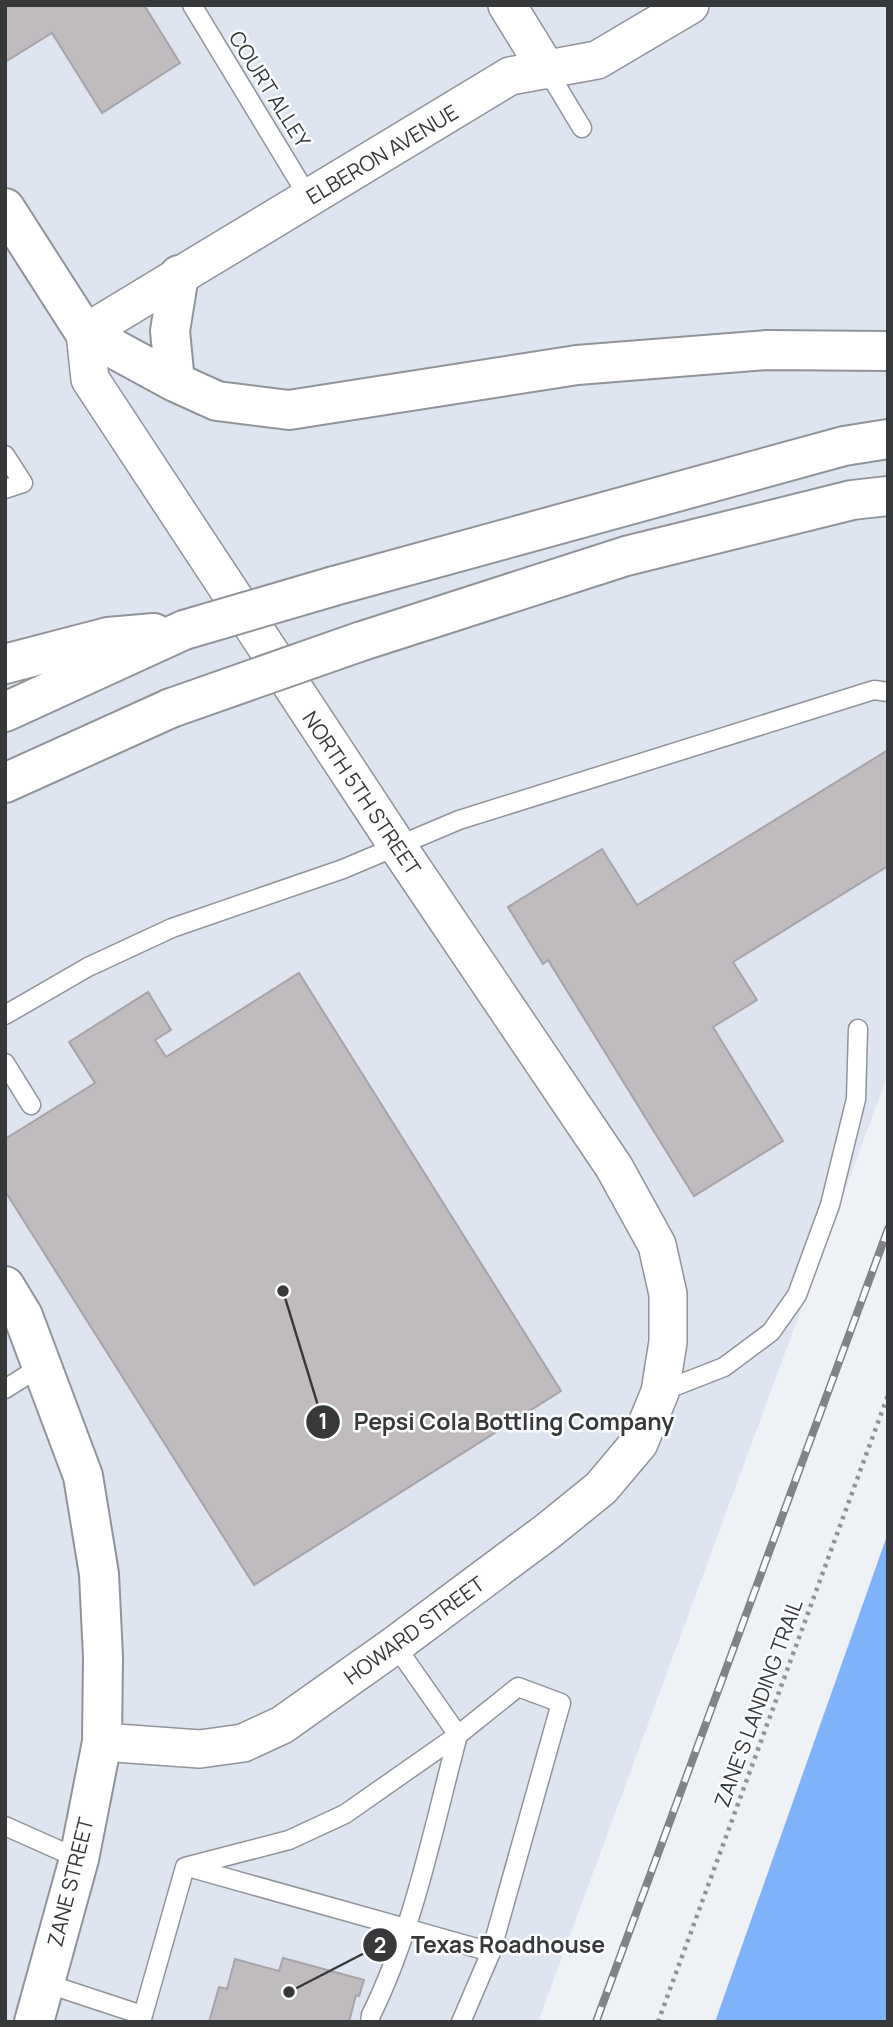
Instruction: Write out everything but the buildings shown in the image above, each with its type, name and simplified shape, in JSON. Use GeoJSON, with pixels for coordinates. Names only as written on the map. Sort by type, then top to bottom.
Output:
{"type":"FeatureCollection","features":[{"type":"Feature","properties":{"kind":"main road","name":"NORTH 5TH STREET"},"geometry":{"type":"LineString","coordinates":[[5,208],[85,333]]}},
{"type":"Feature","properties":{"kind":"main road"},"geometry":{"type":"LineString","coordinates":[[175,382],[170,331],[179,275]]}},
{"type":"Feature","properties":{"kind":"main road"},"geometry":{"type":"LineString","coordinates":[[85,333],[175,382],[217,401],[289,410],[577,365],[767,350],[888,351]]}},
{"type":"Feature","properties":{"kind":"main road"},"geometry":{"type":"LineString","coordinates":[[5,712],[184,630],[334,586],[844,446],[888,439]]}},
{"type":"Feature","properties":{"kind":"main road"},"geometry":{"type":"LineString","coordinates":[[5,783],[171,708],[359,642],[626,556],[852,500],[888,496]]}},
{"type":"Feature","properties":{"kind":"main road"},"geometry":{"type":"LineString","coordinates":[[5,664],[108,637],[184,630]]}},
{"type":"Feature","properties":{"kind":"main road","name":"ZANE STREET"},"geometry":{"type":"LineString","coordinates":[[5,1286],[23,1316],[83,1476],[99,1574],[103,1657],[102,1742],[79,1859],[34,2022]]}},
{"type":"Feature","properties":{"kind":"street"},"geometry":{"type":"LineString","coordinates":[[507,5],[547,70]]}},
{"type":"Feature","properties":{"kind":"street","name":"ELBERON AVENUE"},"geometry":{"type":"LineString","coordinates":[[85,333],[510,76],[597,60],[690,5]]}},
{"type":"Feature","properties":{"kind":"street","name":"NORTH 5TH STREET"},"geometry":{"type":"LineString","coordinates":[[85,333],[90,379],[398,847],[614,1167],[657,1245],[668,1294],[668,1342],[660,1392]]}},
{"type":"Feature","properties":{"kind":"street","name":"HOWARD STREET"},"geometry":{"type":"LineString","coordinates":[[102,1742],[200,1749],[243,1743],[282,1726],[395,1645],[601,1488],[639,1443],[660,1392]]}},
{"type":"Feature","properties":{"kind":"lane","name":"COURT ALLEY"},"geometry":{"type":"LineString","coordinates":[[192,5],[309,198]]}},
{"type":"Feature","properties":{"kind":"lane"},"geometry":{"type":"LineString","coordinates":[[547,70],[582,128]]}},
{"type":"Feature","properties":{"kind":"lane"},"geometry":{"type":"LineString","coordinates":[[5,455],[23,483],[5,489]]}},
{"type":"Feature","properties":{"kind":"lane"},"geometry":{"type":"LineString","coordinates":[[5,1015],[88,967],[172,928],[342,869],[458,820],[874,690],[888,692]]}},
{"type":"Feature","properties":{"kind":"lane"},"geometry":{"type":"LineString","coordinates":[[660,1392],[723,1367],[771,1332],[797,1295],[830,1205],[856,1099],[858,1029]]}},
{"type":"Feature","properties":{"kind":"lane"},"geometry":{"type":"LineString","coordinates":[[5,1063],[31,1105]]}},
{"type":"Feature","properties":{"kind":"lane"},"geometry":{"type":"LineString","coordinates":[[5,1389],[43,1365]]}},
{"type":"Feature","properties":{"kind":"lane"},"geometry":{"type":"LineString","coordinates":[[370,2022],[406,1928],[457,1735],[395,1645]]}},
{"type":"Feature","properties":{"kind":"lane"},"geometry":{"type":"LineString","coordinates":[[185,1867],[289,1840],[345,1814],[518,1688],[561,1703],[491,1952],[461,2022]]}},
{"type":"Feature","properties":{"kind":"lane"},"geometry":{"type":"LineString","coordinates":[[5,1826],[79,1859]]}},
{"type":"Feature","properties":{"kind":"lane"},"geometry":{"type":"LineString","coordinates":[[185,1867],[491,1952]]}},
{"type":"Feature","properties":{"kind":"lane"},"geometry":{"type":"LineString","coordinates":[[45,1983],[141,2018],[185,1867]]}},
{"type":"Feature","properties":{"kind":"path","name":"ZANE'S LANDING TRAIL"},"geometry":{"type":"LineString","coordinates":[[657,2022],[888,1395]]}},
{"type":"Feature","properties":{"kind":"shaded area"},"geometry":{"type":"Polygon","coordinates":[[[5,5],[888,5],[888,1074],[538,2022],[5,2022],[5,5]]]}},
{"type":"Feature","properties":{"kind":"water"},"geometry":{"type":"Polygon","coordinates":[[[888,1533],[888,2022],[715,2022],[888,1533]]]}},
{"type":"Feature","properties":{"kind":"railway"},"geometry":{"type":"LineString","coordinates":[[596,2022],[888,1229]]}},
{"type":"Feature","properties":{"kind":"place","name":"Pepsi Cola Bottling Company"},"geometry":{"type":"Point","coordinates":[283,1291]}},
{"type":"Feature","properties":{"kind":"place","name":"Texas Roadhouse"},"geometry":{"type":"Point","coordinates":[289,1992]}}]}
